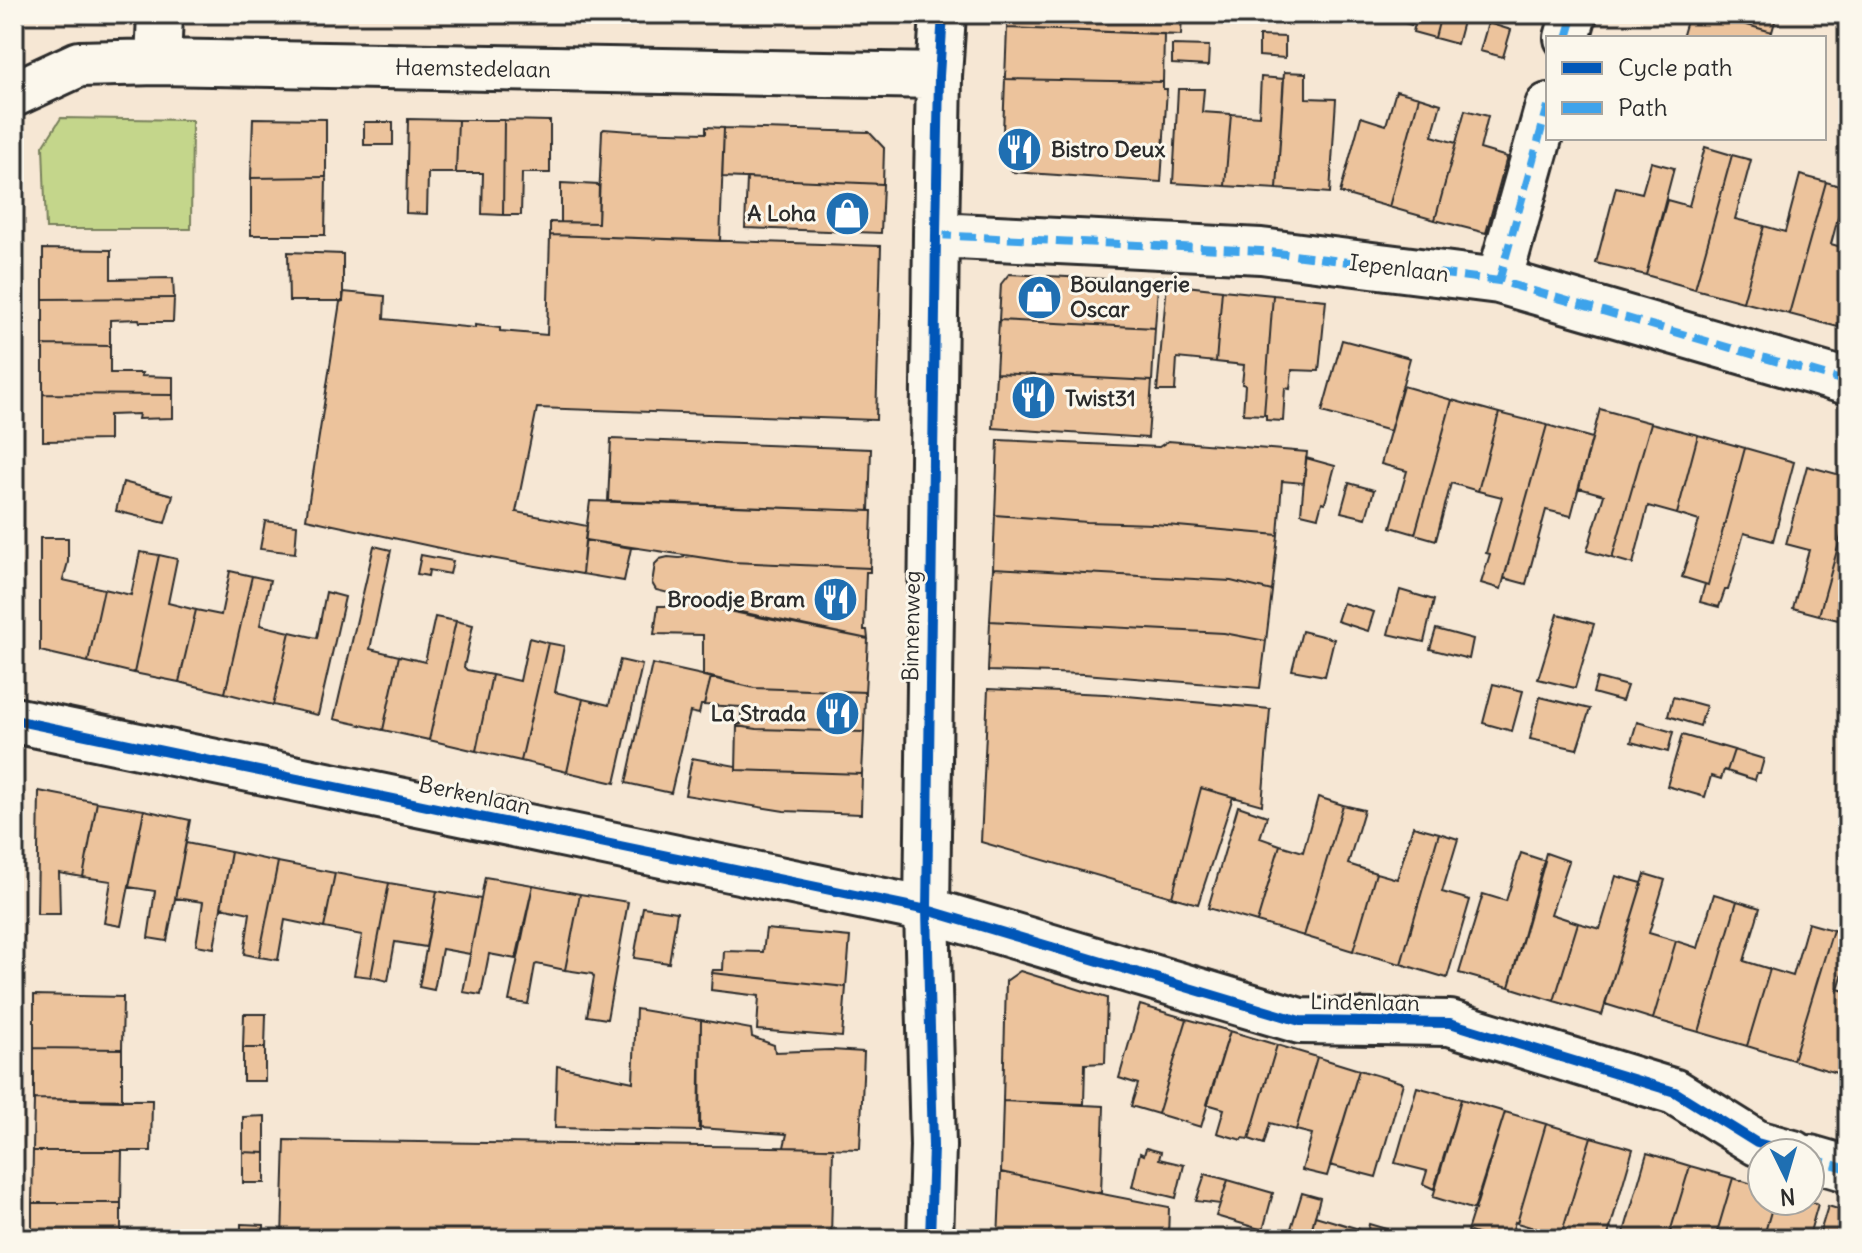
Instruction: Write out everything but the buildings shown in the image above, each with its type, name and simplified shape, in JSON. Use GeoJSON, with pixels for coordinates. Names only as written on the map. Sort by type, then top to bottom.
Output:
{"type":"FeatureCollection","features":[{"type":"Feature","properties":{"kind":"street"},"geometry":{"type":"LineString","coordinates":[[158,62],[160,14]]}},
{"type":"Feature","properties":{"kind":"street","name":"Binnenweg"},"geometry":{"type":"LineString","coordinates":[[930,1239],[933,1146],[927,910],[936,235],[943,14]]}},
{"type":"Feature","properties":{"kind":"street"},"geometry":{"type":"LineString","coordinates":[[1568,36],[1574,14]]}},
{"type":"Feature","properties":{"kind":"street","name":"Haemstedelaan"},"geometry":{"type":"LineString","coordinates":[[14,94],[79,64],[158,62],[939,76]]}},
{"type":"Feature","properties":{"kind":"street"},"geometry":{"type":"LineString","coordinates":[[1499,281],[1546,113]]}},
{"type":"Feature","properties":{"kind":"street","name":"Iepenlaan"},"geometry":{"type":"LineString","coordinates":[[936,235],[1261,251],[1499,281],[1848,382]]}},
{"type":"Feature","properties":{"kind":"street","name":"Berkenlaan"},"geometry":{"type":"LineString","coordinates":[[14,720],[927,910]]}},
{"type":"Feature","properties":{"kind":"street","name":"Lindenlaan"},"geometry":{"type":"LineString","coordinates":[[927,910],[1300,1021],[1450,1023],[1675,1092],[1747,1137]]}},
{"type":"Feature","properties":{"kind":"street"},"geometry":{"type":"LineString","coordinates":[[1826,1163],[1848,1169]]}},
{"type":"Feature","properties":{"kind":"green space"},"geometry":{"type":"Polygon","coordinates":[[[61,118],[192,120],[191,229],[46,229],[43,146],[61,118]]]}},
{"type":"Feature","properties":{"kind":"marked path"},"geometry":{"type":"LineString","coordinates":[[1568,36],[1574,14]]}},
{"type":"Feature","properties":{"kind":"marked path"},"geometry":{"type":"LineString","coordinates":[[1499,281],[1546,113]]}},
{"type":"Feature","properties":{"kind":"marked path"},"geometry":{"type":"LineString","coordinates":[[936,235],[1261,251],[1499,281],[1848,382]]}},
{"type":"Feature","properties":{"kind":"marked path"},"geometry":{"type":"LineString","coordinates":[[1826,1163],[1848,1169]]}},
{"type":"Feature","properties":{"kind":"cycle path"},"geometry":{"type":"LineString","coordinates":[[930,1239],[933,1146],[927,910],[936,235],[943,14]]}},
{"type":"Feature","properties":{"kind":"cycle path"},"geometry":{"type":"LineString","coordinates":[[14,720],[927,910],[1300,1021],[1450,1023],[1675,1092],[1747,1137]]}},
{"type":"Feature","properties":{"kind":"place","name":"Bistro Deux"},"geometry":{"type":"Point","coordinates":[1020,149]}},
{"type":"Feature","properties":{"kind":"place","name":"A Loha"},"geometry":{"type":"Point","coordinates":[847,213]}},
{"type":"Feature","properties":{"kind":"place","name":"Boulangerie Oscar"},"geometry":{"type":"Point","coordinates":[1039,297]}},
{"type":"Feature","properties":{"kind":"place","name":"Twist31"},"geometry":{"type":"Point","coordinates":[1034,398]}},
{"type":"Feature","properties":{"kind":"place","name":"Broodje Bram"},"geometry":{"type":"Point","coordinates":[836,599]}},
{"type":"Feature","properties":{"kind":"place","name":"La Strada"},"geometry":{"type":"Point","coordinates":[837,713]}}]}
